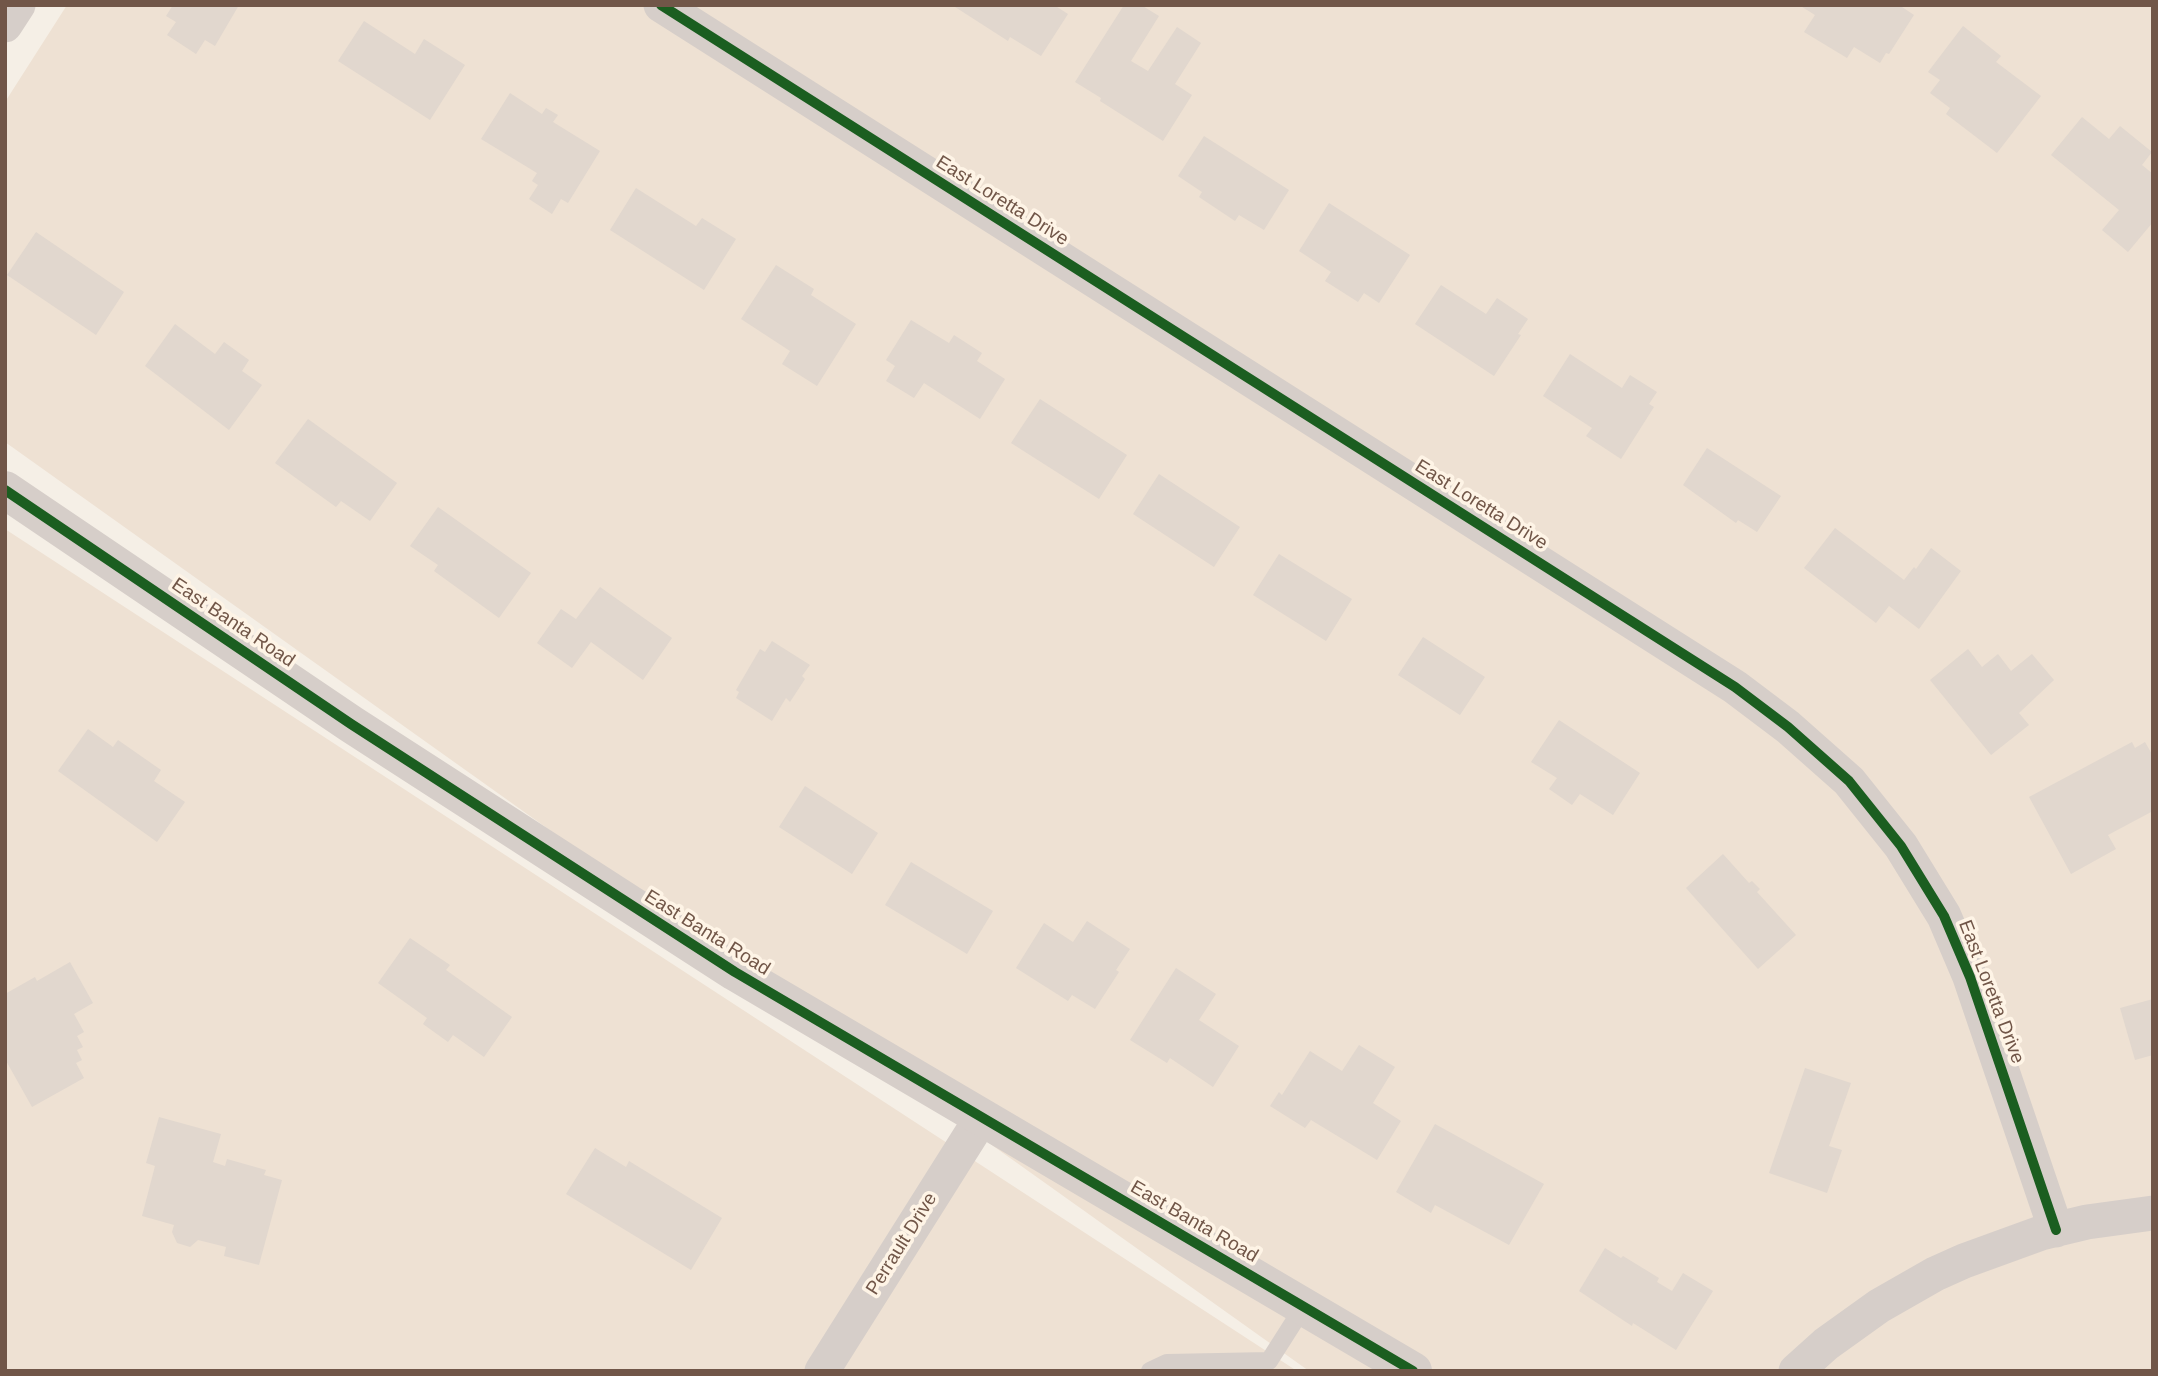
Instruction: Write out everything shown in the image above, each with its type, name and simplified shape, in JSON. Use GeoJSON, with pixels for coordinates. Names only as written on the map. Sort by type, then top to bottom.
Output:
{"type":"FeatureCollection","features":[{"type":"Feature","properties":{"kind":"street"},"geometry":{"type":"LineString","coordinates":[[5,25],[18,5]]}},
{"type":"Feature","properties":{"kind":"street","name":"East Loretta Drive"},"geometry":{"type":"LineString","coordinates":[[661,5],[1735,687],[1788,727],[1849,781],[1901,846],[1944,916],[1970,977],[2056,1230]]}},
{"type":"Feature","properties":{"kind":"street","name":"East Banta Road"},"geometry":{"type":"LineString","coordinates":[[5,489],[351,724],[735,972],[1413,1371]]}},
{"type":"Feature","properties":{"kind":"street","name":"Perrault Drive"},"geometry":{"type":"LineString","coordinates":[[822,1371],[982,1117]]}},
{"type":"Feature","properties":{"kind":"street"},"geometry":{"type":"LineString","coordinates":[[1796,1371],[1826,1344],[1879,1306],[1935,1273],[2009,1243],[2056,1230],[2087,1222],[2153,1213]]}},
{"type":"Feature","properties":{"kind":"lane"},"geometry":{"type":"LineString","coordinates":[[1150,1371],[1167,1363],[1269,1361],[1304,1306]]}},
{"type":"Feature","properties":{"kind":"shaded area"},"geometry":{"type":"Polygon","coordinates":[[[67,5],[2153,5],[2153,1371],[1309,1371],[5,442],[5,102],[67,5]]]}},
{"type":"Feature","properties":{"kind":"shaded area"},"geometry":{"type":"Polygon","coordinates":[[[5,529],[1297,1371],[5,1371],[5,529]]]}},
{"type":"Feature","properties":{"kind":"building"},"geometry":{"type":"Polygon","coordinates":[[[173,5],[239,5],[215,46],[205,40],[196,54],[167,35],[176,22],[166,16],[173,5]]]}},
{"type":"Feature","properties":{"kind":"building"},"geometry":{"type":"Polygon","coordinates":[[[952,5],[1054,5],[1068,14],[1041,56],[1010,37],[1008,41],[952,5]]]}},
{"type":"Feature","properties":{"kind":"building"},"geometry":{"type":"Polygon","coordinates":[[[1124,5],[1141,5],[1159,16],[1131,61],[1148,71],[1177,27],[1201,43],[1175,84],[1192,95],[1163,141],[1075,82],[1124,5]]]}},
{"type":"Feature","properties":{"kind":"building"},"geometry":{"type":"Polygon","coordinates":[[[1799,5],[1899,5],[1914,15],[1889,54],[1886,53],[1880,63],[1854,47],[1847,58],[1804,32],[1815,15],[1799,5]]]}},
{"type":"Feature","properties":{"kind":"building"},"geometry":{"type":"Polygon","coordinates":[[[364,21],[415,54],[424,39],[465,65],[430,120],[338,61],[364,21]]]}},
{"type":"Feature","properties":{"kind":"building"},"geometry":{"type":"Polygon","coordinates":[[[1963,26],[2001,56],[1996,62],[2041,96],[1997,153],[1946,114],[1950,108],[1930,93],[1940,80],[1928,72],[1963,26]]]}},
{"type":"Feature","properties":{"kind":"building"},"geometry":{"type":"Polygon","coordinates":[[[510,93],[542,114],[546,108],[558,115],[553,122],[600,151],[568,203],[561,199],[552,214],[529,199],[538,185],[532,181],[537,173],[481,139],[510,93]]]}},
{"type":"Feature","properties":{"kind":"building"},"geometry":{"type":"Polygon","coordinates":[[[2082,117],[2109,139],[2120,126],[2152,152],[2142,165],[2153,174],[2153,222],[2128,252],[2102,230],[2119,210],[2051,155],[2082,117]]]}},
{"type":"Feature","properties":{"kind":"building"},"geometry":{"type":"Polygon","coordinates":[[[1204,136],[1289,190],[1264,230],[1239,215],[1235,221],[1199,197],[1202,192],[1178,176],[1204,136]]]}},
{"type":"Feature","properties":{"kind":"building"},"geometry":{"type":"Polygon","coordinates":[[[636,188],[696,226],[702,218],[736,239],[704,290],[610,230],[636,188]]]}},
{"type":"Feature","properties":{"kind":"building"},"geometry":{"type":"Polygon","coordinates":[[[1329,203],[1410,255],[1379,303],[1364,293],[1358,302],[1325,281],[1331,272],[1299,251],[1329,203]]]}},
{"type":"Feature","properties":{"kind":"building"},"geometry":{"type":"Polygon","coordinates":[[[36,232],[124,292],[96,335],[7,275],[36,232]]]}},
{"type":"Feature","properties":{"kind":"building"},"geometry":{"type":"Polygon","coordinates":[[[776,265],[814,289],[811,295],[856,324],[817,386],[782,364],[790,351],[741,319],[776,265]]]}},
{"type":"Feature","properties":{"kind":"building"},"geometry":{"type":"Polygon","coordinates":[[[1441,285],[1486,314],[1497,298],[1528,319],[1518,334],[1521,335],[1494,376],[1415,324],[1441,285]]]}},
{"type":"Feature","properties":{"kind":"building"},"geometry":{"type":"Polygon","coordinates":[[[911,320],[949,343],[954,335],[982,353],[977,361],[1005,379],[980,419],[924,383],[914,398],[886,381],[895,366],[886,360],[911,320]]]}},
{"type":"Feature","properties":{"kind":"building"},"geometry":{"type":"Polygon","coordinates":[[[175,324],[215,354],[224,342],[249,360],[242,371],[262,385],[229,430],[145,366],[175,324]]]}},
{"type":"Feature","properties":{"kind":"building"},"geometry":{"type":"Polygon","coordinates":[[[1570,354],[1622,388],[1630,375],[1657,392],[1649,404],[1654,407],[1621,459],[1586,436],[1592,428],[1543,396],[1570,354]]]}},
{"type":"Feature","properties":{"kind":"building"},"geometry":{"type":"Polygon","coordinates":[[[1040,399],[1127,455],[1099,499],[1011,443],[1040,399]]]}},
{"type":"Feature","properties":{"kind":"building"},"geometry":{"type":"Polygon","coordinates":[[[308,419],[397,483],[370,521],[341,501],[336,507],[275,463],[308,419]]]}},
{"type":"Feature","properties":{"kind":"building"},"geometry":{"type":"Polygon","coordinates":[[[1707,448],[1781,496],[1757,532],[1738,520],[1736,523],[1683,485],[1707,448]]]}},
{"type":"Feature","properties":{"kind":"building"},"geometry":{"type":"Polygon","coordinates":[[[1159,474],[1240,527],[1214,567],[1133,514],[1159,474]]]}},
{"type":"Feature","properties":{"kind":"building"},"geometry":{"type":"Polygon","coordinates":[[[438,507],[531,573],[499,618],[434,571],[438,565],[410,546],[438,507]]]}},
{"type":"Feature","properties":{"kind":"building"},"geometry":{"type":"Polygon","coordinates":[[[1835,528],[1904,580],[1931,548],[1961,571],[1919,629],[1889,606],[1876,623],[1804,568],[1835,528]]]}},
{"type":"Feature","properties":{"kind":"building"},"geometry":{"type":"Polygon","coordinates":[[[1279,554],[1352,599],[1326,641],[1253,595],[1279,554]]]}},
{"type":"Feature","properties":{"kind":"building"},"geometry":{"type":"Polygon","coordinates":[[[600,587],[672,638],[643,680],[591,642],[572,668],[537,643],[561,609],[576,619],[600,587]]]}},
{"type":"Feature","properties":{"kind":"building"},"geometry":{"type":"Polygon","coordinates":[[[1423,637],[1485,677],[1460,715],[1398,675],[1423,637]]]}},
{"type":"Feature","properties":{"kind":"building"},"geometry":{"type":"Polygon","coordinates":[[[772,641],[810,665],[802,676],[805,679],[790,702],[786,698],[772,721],[736,698],[739,692],[736,690],[760,649],[765,652],[772,641]]]}},
{"type":"Feature","properties":{"kind":"building"},"geometry":{"type":"Polygon","coordinates":[[[1968,649],[1982,667],[1998,654],[2011,671],[2032,654],[2054,680],[2019,713],[2029,725],[1991,755],[1930,680],[1968,649]]]}},
{"type":"Feature","properties":{"kind":"building"},"geometry":{"type":"Polygon","coordinates":[[[1559,720],[1640,773],[1613,815],[1580,794],[1572,805],[1549,789],[1557,778],[1531,762],[1559,720]]]}},
{"type":"Feature","properties":{"kind":"building"},"geometry":{"type":"Polygon","coordinates":[[[88,729],[113,747],[118,740],[161,770],[154,781],[185,802],[157,842],[58,771],[88,729]]]}},
{"type":"Feature","properties":{"kind":"building"},"geometry":{"type":"Polygon","coordinates":[[[2132,742],[2135,748],[2145,742],[2153,756],[2153,811],[2108,835],[2116,849],[2071,874],[2029,797],[2132,742]]]}},
{"type":"Feature","properties":{"kind":"building"},"geometry":{"type":"Polygon","coordinates":[[[805,786],[878,833],[852,874],[779,827],[805,786]]]}},
{"type":"Feature","properties":{"kind":"building"},"geometry":{"type":"Polygon","coordinates":[[[1723,854],[1749,883],[1752,881],[1760,889],[1757,892],[1796,935],[1758,969],[1686,888],[1723,854]]]}},
{"type":"Feature","properties":{"kind":"building"},"geometry":{"type":"Polygon","coordinates":[[[911,862],[993,911],[967,954],[885,905],[911,862]]]}},
{"type":"Feature","properties":{"kind":"building"},"geometry":{"type":"Polygon","coordinates":[[[1087,921],[1130,949],[1095,1009],[1072,995],[1068,1001],[1016,968],[1044,923],[1073,942],[1087,921]]]}},
{"type":"Feature","properties":{"kind":"building"},"geometry":{"type":"Polygon","coordinates":[[[410,938],[450,965],[446,970],[512,1017],[484,1057],[453,1035],[448,1042],[423,1024],[427,1018],[378,983],[410,938]]]}},
{"type":"Feature","properties":{"kind":"building"},"geometry":{"type":"Polygon","coordinates":[[[70,962],[93,1003],[74,1014],[84,1032],[77,1036],[83,1047],[77,1050],[82,1060],[76,1063],[84,1078],[32,1107],[5,1059],[5,994],[35,977],[37,981],[70,962]]]}},
{"type":"Feature","properties":{"kind":"building"},"geometry":{"type":"Polygon","coordinates":[[[1176,968],[1216,994],[1199,1020],[1239,1046],[1213,1087],[1170,1058],[1167,1063],[1130,1040],[1176,968]]]}},
{"type":"Feature","properties":{"kind":"building"},"geometry":{"type":"Polygon","coordinates":[[[2153,999],[2153,1055],[2135,1060],[2120,1008],[2153,999]]]}},
{"type":"Feature","properties":{"kind":"building"},"geometry":{"type":"Polygon","coordinates":[[[1359,1045],[1395,1067],[1373,1103],[1401,1121],[1377,1160],[1311,1120],[1305,1128],[1270,1106],[1279,1092],[1282,1095],[1310,1051],[1342,1071],[1359,1045]]]}},
{"type":"Feature","properties":{"kind":"building"},"geometry":{"type":"Polygon","coordinates":[[[1805,1068],[1851,1083],[1829,1146],[1842,1150],[1827,1193],[1769,1173],[1805,1068]]]}},
{"type":"Feature","properties":{"kind":"building"},"geometry":{"type":"Polygon","coordinates":[[[159,1117],[221,1134],[213,1162],[225,1166],[227,1159],[266,1170],[264,1175],[282,1180],[259,1265],[224,1256],[226,1247],[198,1240],[190,1247],[177,1243],[172,1232],[174,1225],[142,1216],[155,1166],[146,1163],[159,1117]]]}},
{"type":"Feature","properties":{"kind":"building"},"geometry":{"type":"Polygon","coordinates":[[[1435,1124],[1544,1184],[1509,1245],[1435,1205],[1431,1213],[1396,1192],[1435,1124]]]}},
{"type":"Feature","properties":{"kind":"building"},"geometry":{"type":"Polygon","coordinates":[[[595,1148],[626,1167],[629,1161],[722,1218],[691,1270],[566,1194],[595,1148]]]}},
{"type":"Feature","properties":{"kind":"building"},"geometry":{"type":"Polygon","coordinates":[[[1605,1248],[1659,1278],[1657,1282],[1672,1291],[1683,1273],[1713,1291],[1676,1350],[1633,1323],[1632,1326],[1579,1291],[1605,1248]]]}},
{"type":"Feature","properties":{"kind":"cycle path"},"geometry":{"type":"LineString","coordinates":[[661,5],[1735,687],[1788,727],[1849,781],[1901,846],[1944,916],[1970,977],[2056,1230]]}},
{"type":"Feature","properties":{"kind":"cycle path"},"geometry":{"type":"LineString","coordinates":[[5,490],[351,724],[735,972],[1413,1371]]}}]}
